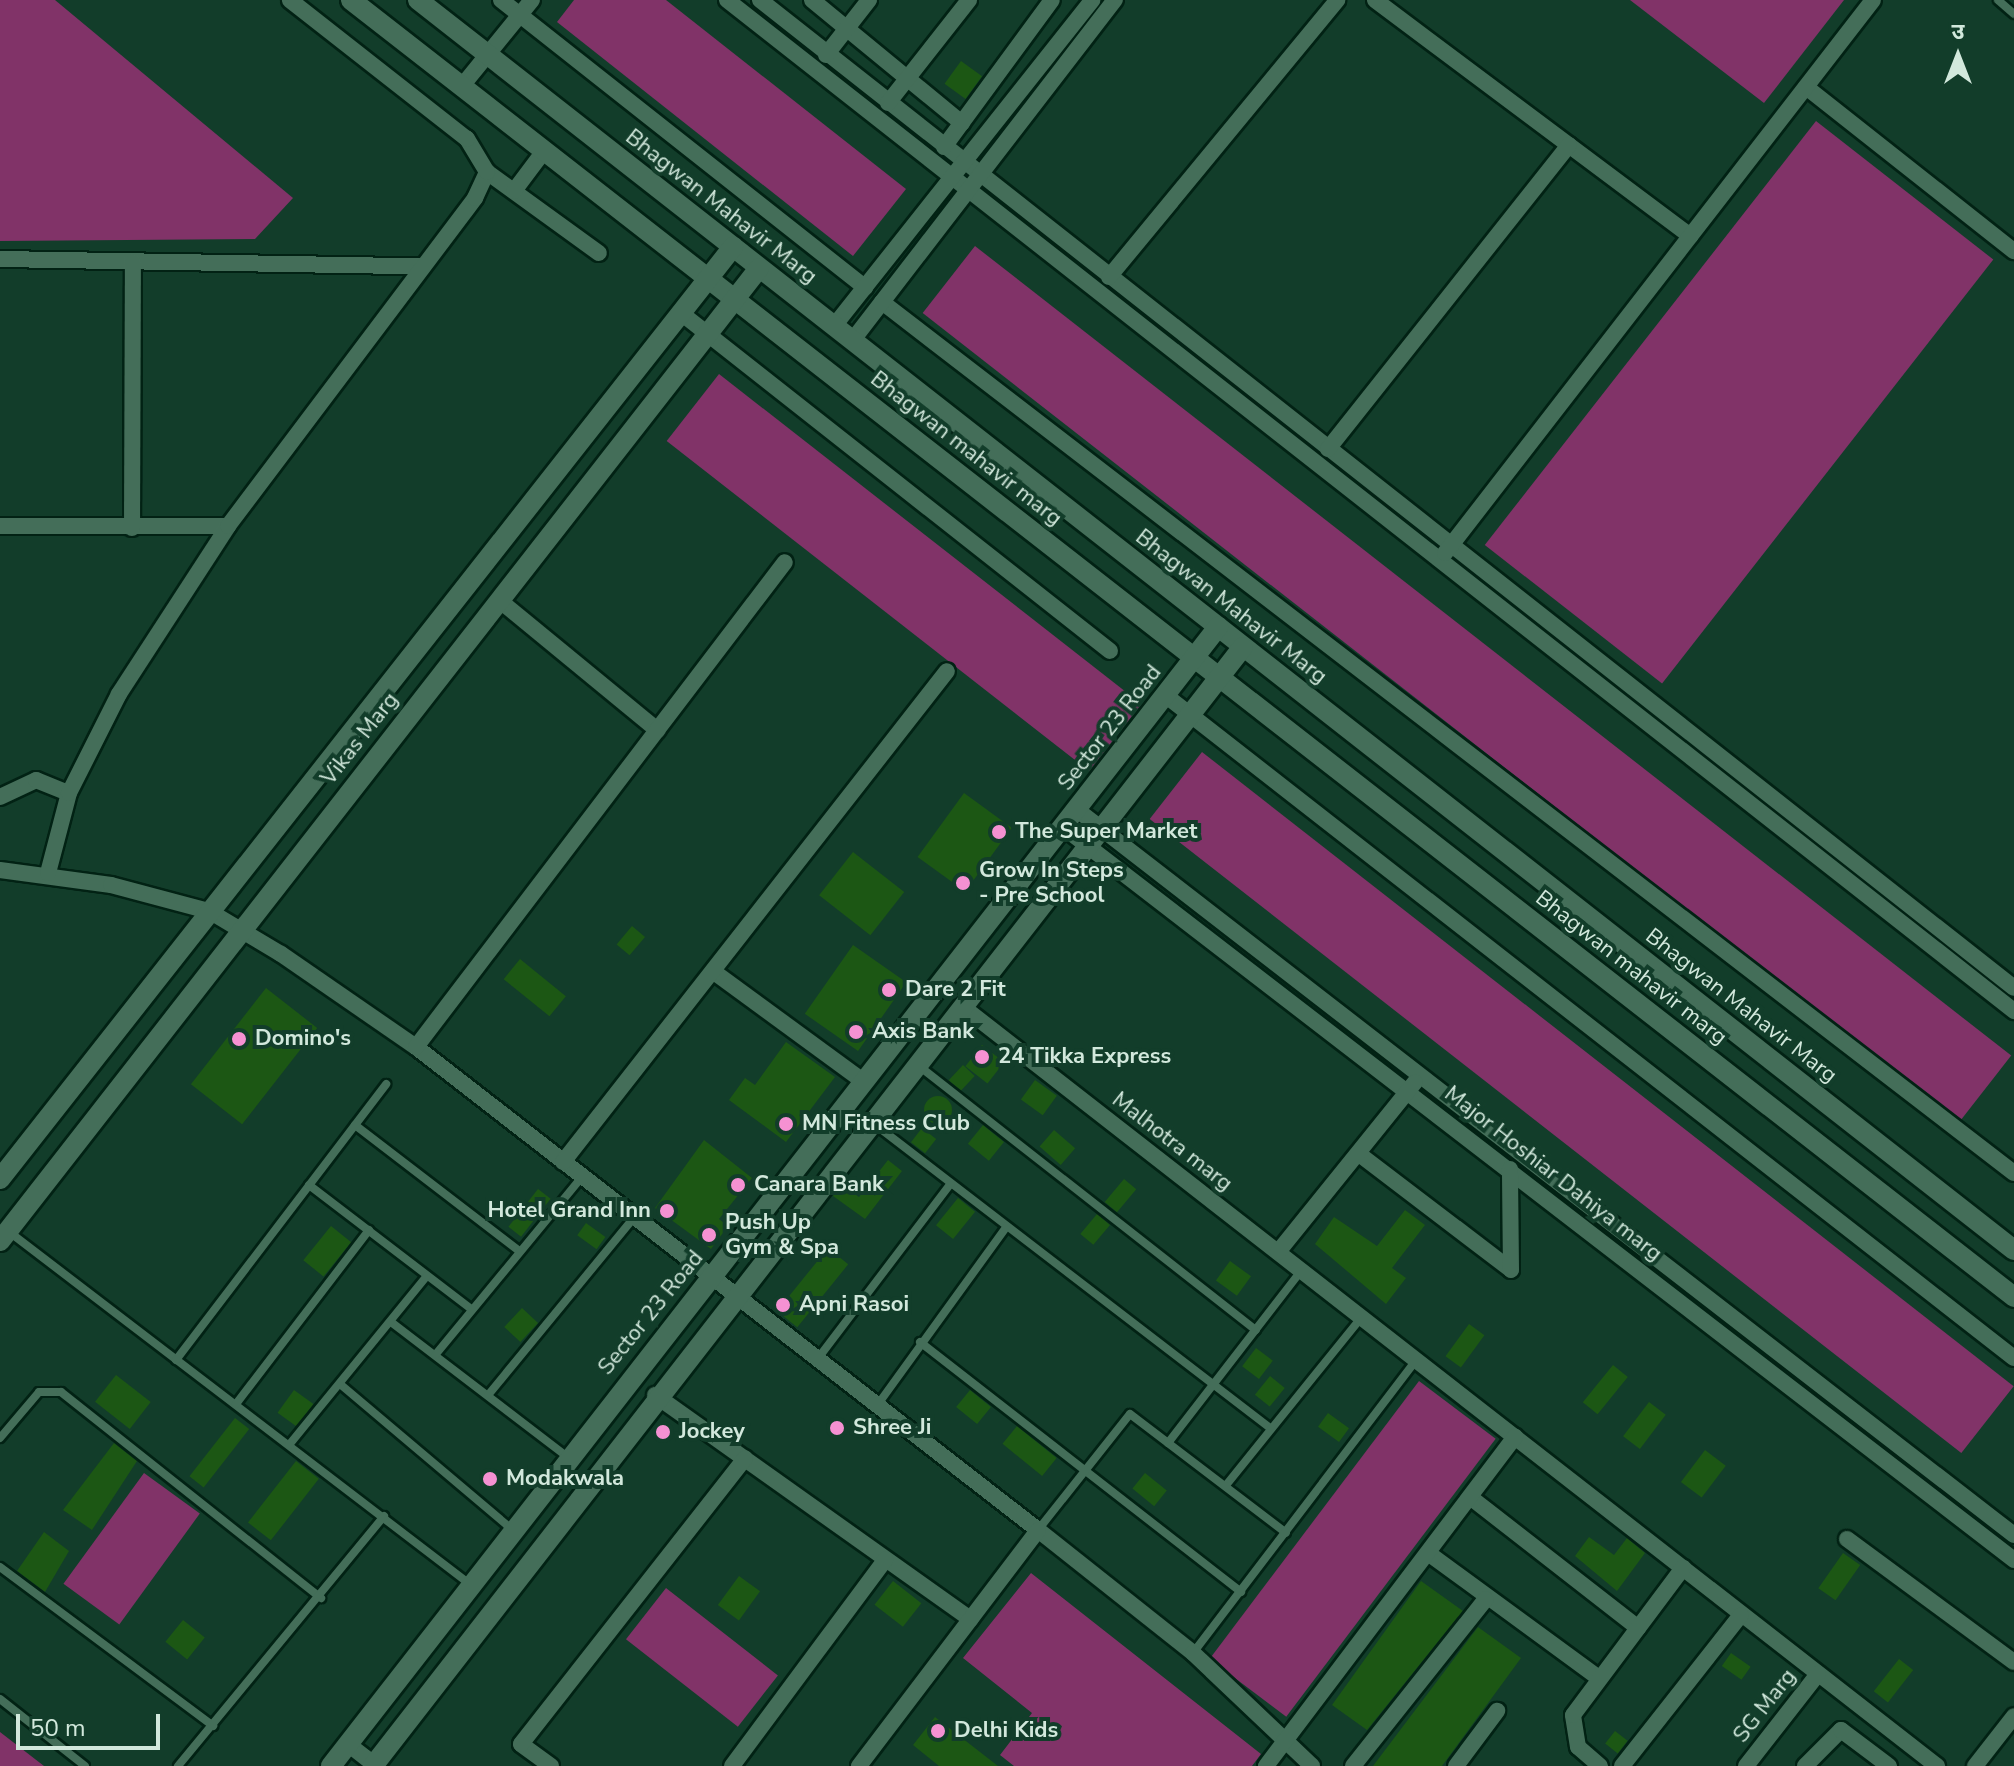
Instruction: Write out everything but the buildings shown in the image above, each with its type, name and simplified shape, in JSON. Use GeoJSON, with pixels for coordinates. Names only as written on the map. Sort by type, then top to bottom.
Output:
{"type":"FeatureCollection","features":[{"type":"Feature","properties":{"kind":"street"},"geometry":{"type":"LineString","coordinates":[[290,0],[467,139],[487,172],[599,253]]}},
{"type":"Feature","properties":{"kind":"street"},"geometry":{"type":"LineString","coordinates":[[351,0],[708,278]]}},
{"type":"Feature","properties":{"kind":"street","name":"Bhagwan Mahavir Marg"},"geometry":{"type":"LineString","coordinates":[[418,0],[2014,1250]]}},
{"type":"Feature","properties":{"kind":"street"},"geometry":{"type":"LineString","coordinates":[[501,0],[865,287]]}},
{"type":"Feature","properties":{"kind":"street"},"geometry":{"type":"LineString","coordinates":[[462,86],[532,0]]}},
{"type":"Feature","properties":{"kind":"street"},"geometry":{"type":"LineString","coordinates":[[727,0],[2014,1011]]}},
{"type":"Feature","properties":{"kind":"street"},"geometry":{"type":"LineString","coordinates":[[760,0],[963,163],[2014,988]]}},
{"type":"Feature","properties":{"kind":"street"},"geometry":{"type":"LineString","coordinates":[[812,0],[962,123]]}},
{"type":"Feature","properties":{"kind":"street"},"geometry":{"type":"LineString","coordinates":[[826,55],[869,0]]}},
{"type":"Feature","properties":{"kind":"street"},"geometry":{"type":"LineString","coordinates":[[888,103],[969,0]]}},
{"type":"Feature","properties":{"kind":"street"},"geometry":{"type":"LineString","coordinates":[[944,147],[1052,0]]}},
{"type":"Feature","properties":{"kind":"street"},"geometry":{"type":"LineString","coordinates":[[834,326],[1092,0]]}},
{"type":"Feature","properties":{"kind":"street"},"geometry":{"type":"LineString","coordinates":[[852,341],[1115,0]]}},
{"type":"Feature","properties":{"kind":"street"},"geometry":{"type":"LineString","coordinates":[[1109,277],[1337,0]]}},
{"type":"Feature","properties":{"kind":"street"},"geometry":{"type":"LineString","coordinates":[[1375,0],[1690,236]]}},
{"type":"Feature","properties":{"kind":"street"},"geometry":{"type":"LineString","coordinates":[[1440,560],[1873,0]]}},
{"type":"Feature","properties":{"kind":"street"},"geometry":{"type":"LineString","coordinates":[[1806,87],[2014,251]]}},
{"type":"Feature","properties":{"kind":"street"},"geometry":{"type":"LineString","coordinates":[[1328,449],[1569,145]]}},
{"type":"Feature","properties":{"kind":"street"},"geometry":{"type":"LineString","coordinates":[[514,191],[544,151]]}},
{"type":"Feature","properties":{"kind":"street"},"geometry":{"type":"LineString","coordinates":[[48,873],[69,793],[119,694],[228,526],[422,266],[487,172]]}},
{"type":"Feature","properties":{"kind":"street","name":"Vikas Marg"},"geometry":{"type":"LineString","coordinates":[[0,1179],[733,247]]}},
{"type":"Feature","properties":{"kind":"street"},"geometry":{"type":"LineString","coordinates":[[0,259],[422,266]]}},
{"type":"Feature","properties":{"kind":"street"},"geometry":{"type":"LineString","coordinates":[[132,528],[133,262]]}},
{"type":"Feature","properties":{"kind":"street","name":"Vikas Marg"},"geometry":{"type":"LineString","coordinates":[[4,1236],[759,268]]}},
{"type":"Feature","properties":{"kind":"street","name":"Bhagwan mahavir marg"},"geometry":{"type":"LineString","coordinates":[[708,278],[2014,1297]]}},
{"type":"Feature","properties":{"kind":"street"},"geometry":{"type":"LineString","coordinates":[[882,302],[2014,1173]]}},
{"type":"Feature","properties":{"kind":"street"},"geometry":{"type":"LineString","coordinates":[[681,313],[1110,651]]}},
{"type":"Feature","properties":{"kind":"street"},"geometry":{"type":"LineString","coordinates":[[0,526],[228,526]]}},
{"type":"Feature","properties":{"kind":"street"},"geometry":{"type":"LineString","coordinates":[[416,1047],[785,562]]}},
{"type":"Feature","properties":{"kind":"street"},"geometry":{"type":"LineString","coordinates":[[499,600],[657,730]]}},
{"type":"Feature","properties":{"kind":"street","name":"Sector 23 Road"},"geometry":{"type":"LineString","coordinates":[[331,1766],[514,1531],[566,1456],[709,1280],[1218,627]]}},
{"type":"Feature","properties":{"kind":"street"},"geometry":{"type":"LineString","coordinates":[[348,1744],[375,1765],[655,1395],[734,1300],[1243,647]]}},
{"type":"Feature","properties":{"kind":"street"},"geometry":{"type":"LineString","coordinates":[[563,1162],[947,671]]}},
{"type":"Feature","properties":{"kind":"street"},"geometry":{"type":"LineString","coordinates":[[1165,695],[2014,1358]]}},
{"type":"Feature","properties":{"kind":"street"},"geometry":{"type":"LineString","coordinates":[[0,797],[36,780],[69,793]]}},
{"type":"Feature","properties":{"kind":"street","name":"Major Hoshiar Dahiya marg"},"geometry":{"type":"LineString","coordinates":[[1076,809],[2014,1535]]}},
{"type":"Feature","properties":{"kind":"street","name":"Major Hoshiar Dahiya marg"},"geometry":{"type":"LineString","coordinates":[[1063,827],[1409,1090],[2014,1560]]}},
{"type":"Feature","properties":{"kind":"street"},"geometry":{"type":"LineString","coordinates":[[0,870],[48,873],[209,911],[242,929],[416,1047],[734,1300],[1038,1530],[1193,1653],[1283,1743],[1312,1766]]}},
{"type":"Feature","properties":{"kind":"street"},"geometry":{"type":"LineString","coordinates":[[714,972],[863,1081]]}},
{"type":"Feature","properties":{"kind":"street","name":"Malhotra marg"},"geometry":{"type":"LineString","coordinates":[[963,1007],[1937,1766]]}},
{"type":"Feature","properties":{"kind":"street"},"geometry":{"type":"LineString","coordinates":[[1278,1252],[1422,1074]]}},
{"type":"Feature","properties":{"kind":"street"},"geometry":{"type":"LineString","coordinates":[[1359,1154],[1511,1270],[1510,1169]]}},
{"type":"Feature","properties":{"kind":"street"},"geometry":{"type":"LineString","coordinates":[[655,1395],[970,1619]]}},
{"type":"Feature","properties":{"kind":"street"},"geometry":{"type":"LineString","coordinates":[[1266,1766],[1515,1437]]}},
{"type":"Feature","properties":{"kind":"street"},"geometry":{"type":"LineString","coordinates":[[551,1766],[521,1744],[745,1458]]}},
{"type":"Feature","properties":{"kind":"street"},"geometry":{"type":"LineString","coordinates":[[1470,1497],[1638,1628]]}},
{"type":"Feature","properties":{"kind":"street"},"geometry":{"type":"LineString","coordinates":[[859,1766],[1038,1530]]}},
{"type":"Feature","properties":{"kind":"street"},"geometry":{"type":"LineString","coordinates":[[1847,1539],[2014,1662]]}},
{"type":"Feature","properties":{"kind":"street"},"geometry":{"type":"LineString","coordinates":[[1428,1553],[1486,1599],[1599,1678]]}},
{"type":"Feature","properties":{"kind":"street"},"geometry":{"type":"LineString","coordinates":[[732,1766],[885,1560]]}},
{"type":"Feature","properties":{"kind":"street"},"geometry":{"type":"LineString","coordinates":[[1600,1766],[1578,1747],[1571,1730],[1573,1715],[1683,1568]]}},
{"type":"Feature","properties":{"kind":"street"},"geometry":{"type":"LineString","coordinates":[[1353,1766],[1486,1599]]}},
{"type":"Feature","properties":{"kind":"street"},"geometry":{"type":"LineString","coordinates":[[1622,1766],[1741,1615]]}},
{"type":"Feature","properties":{"kind":"street","name":"SG Marg"},"geometry":{"type":"LineString","coordinates":[[1746,1766],[1818,1674]]}},
{"type":"Feature","properties":{"kind":"street"},"geometry":{"type":"LineString","coordinates":[[1462,1764],[1497,1711]]}},
{"type":"Feature","properties":{"kind":"street"},"geometry":{"type":"LineString","coordinates":[[1975,1766],[2014,1716]]}},
{"type":"Feature","properties":{"kind":"street"},"geometry":{"type":"LineString","coordinates":[[1805,1766],[1841,1730],[1889,1766]]}},
{"type":"Feature","properties":{"kind":"lane"},"geometry":{"type":"LineString","coordinates":[[1998,0],[2014,14]]}},
{"type":"Feature","properties":{"kind":"lane"},"geometry":{"type":"LineString","coordinates":[[917,1065],[1256,1330]]}},
{"type":"Feature","properties":{"kind":"lane"},"geometry":{"type":"LineString","coordinates":[[176,1360],[386,1084]]}},
{"type":"Feature","properties":{"kind":"lane"},"geometry":{"type":"LineString","coordinates":[[872,1123],[1270,1428]]}},
{"type":"Feature","properties":{"kind":"lane"},"geometry":{"type":"LineString","coordinates":[[355,1125],[518,1250]]}},
{"type":"Feature","properties":{"kind":"lane"},"geometry":{"type":"LineString","coordinates":[[436,1354],[518,1250],[582,1177]]}},
{"type":"Feature","properties":{"kind":"lane"},"geometry":{"type":"LineString","coordinates":[[816,1361],[951,1183]]}},
{"type":"Feature","properties":{"kind":"lane"},"geometry":{"type":"LineString","coordinates":[[309,1185],[471,1309]]}},
{"type":"Feature","properties":{"kind":"lane"},"geometry":{"type":"LineString","coordinates":[[489,1394],[633,1219]]}},
{"type":"Feature","properties":{"kind":"lane"},"geometry":{"type":"LineString","coordinates":[[876,1407],[920,1342],[1007,1226]]}},
{"type":"Feature","properties":{"kind":"lane"},"geometry":{"type":"LineString","coordinates":[[236,1404],[369,1230]]}},
{"type":"Feature","properties":{"kind":"lane"},"geometry":{"type":"LineString","coordinates":[[4,1236],[236,1404],[471,1586]]}},
{"type":"Feature","properties":{"kind":"lane"},"geometry":{"type":"LineString","coordinates":[[1168,1443],[1300,1272]]}},
{"type":"Feature","properties":{"kind":"lane"},"geometry":{"type":"LineString","coordinates":[[289,1445],[427,1276]]}},
{"type":"Feature","properties":{"kind":"lane"},"geometry":{"type":"LineString","coordinates":[[1227,1484],[1361,1318]]}},
{"type":"Feature","properties":{"kind":"lane"},"geometry":{"type":"LineString","coordinates":[[391,1322],[489,1394],[566,1456]]}},
{"type":"Feature","properties":{"kind":"lane"},"geometry":{"type":"LineString","coordinates":[[920,1342],[1241,1592]]}},
{"type":"Feature","properties":{"kind":"lane"},"geometry":{"type":"LineString","coordinates":[[1193,1653],[1416,1360]]}},
{"type":"Feature","properties":{"kind":"lane"},"geometry":{"type":"LineString","coordinates":[[340,1384],[514,1531]]}},
{"type":"Feature","properties":{"kind":"lane"},"geometry":{"type":"LineString","coordinates":[[0,1438],[39,1392],[61,1392],[321,1598]]}},
{"type":"Feature","properties":{"kind":"lane"},"geometry":{"type":"LineString","coordinates":[[1038,1530],[1130,1414],[1227,1484],[1286,1533]]}},
{"type":"Feature","properties":{"kind":"lane"},"geometry":{"type":"LineString","coordinates":[[178,1766],[321,1598],[384,1516]]}},
{"type":"Feature","properties":{"kind":"lane"},"geometry":{"type":"LineString","coordinates":[[0,1567],[213,1726]]}},
{"type":"Feature","properties":{"kind":"lane"},"geometry":{"type":"LineString","coordinates":[[0,1699],[85,1766]]}},
{"type":"Feature","properties":{"kind":"shaded area"},"geometry":{"type":"Polygon","coordinates":[[[0,0],[55,0],[293,198],[255,239],[0,241],[0,0]]]}},
{"type":"Feature","properties":{"kind":"shaded area"},"geometry":{"type":"Polygon","coordinates":[[[574,0],[666,0],[906,189],[853,256],[557,22],[574,0]]]}},
{"type":"Feature","properties":{"kind":"shaded area"},"geometry":{"type":"Polygon","coordinates":[[[1630,0],[1844,0],[1764,103],[1630,0]]]}},
{"type":"Feature","properties":{"kind":"shaded area"},"geometry":{"type":"Polygon","coordinates":[[[1816,121],[1993,260],[1662,683],[1485,545],[1816,121]]]}},
{"type":"Feature","properties":{"kind":"shaded area"},"geometry":{"type":"Polygon","coordinates":[[[975,246],[2011,1056],[1959,1123],[923,313],[975,246]]]}},
{"type":"Feature","properties":{"kind":"shaded area"},"geometry":{"type":"Polygon","coordinates":[[[719,374],[1141,704],[1089,771],[667,441],[719,374]]]}},
{"type":"Feature","properties":{"kind":"shaded area"},"geometry":{"type":"Polygon","coordinates":[[[1202,752],[2014,1386],[1961,1453],[1150,819],[1202,752]]]}},
{"type":"Feature","properties":{"kind":"shaded area"},"geometry":{"type":"Polygon","coordinates":[[[1419,1381],[1496,1439],[1286,1717],[1210,1659],[1419,1381]]]}},
{"type":"Feature","properties":{"kind":"shaded area"},"geometry":{"type":"Polygon","coordinates":[[[144,1473],[200,1514],[119,1624],[63,1584],[144,1473]]]}},
{"type":"Feature","properties":{"kind":"shaded area"},"geometry":{"type":"Polygon","coordinates":[[[1031,1573],[1261,1754],[1252,1766],[1014,1766],[1000,1755],[1032,1713],[963,1658],[1031,1573]]]}},
{"type":"Feature","properties":{"kind":"shaded area"},"geometry":{"type":"Polygon","coordinates":[[[666,1588],[778,1675],[738,1727],[626,1639],[666,1588]]]}},
{"type":"Feature","properties":{"kind":"shaded area"},"geometry":{"type":"Polygon","coordinates":[[[0,1732],[44,1766],[0,1766],[0,1732]]]}},
{"type":"Feature","properties":{"kind":"place","name":"The Super Market"},"geometry":{"type":"Point","coordinates":[999,832]}},
{"type":"Feature","properties":{"kind":"place","name":"Grow In Steps - Pre School"},"geometry":{"type":"Point","coordinates":[963,883]}},
{"type":"Feature","properties":{"kind":"place","name":"Dare 2 Fit"},"geometry":{"type":"Point","coordinates":[889,990]}},
{"type":"Feature","properties":{"kind":"place","name":"Axis Bank"},"geometry":{"type":"Point","coordinates":[856,1032]}},
{"type":"Feature","properties":{"kind":"place","name":"Domino's"},"geometry":{"type":"Point","coordinates":[239,1039]}},
{"type":"Feature","properties":{"kind":"place","name":"24 Tikka Express"},"geometry":{"type":"Point","coordinates":[982,1057]}},
{"type":"Feature","properties":{"kind":"place","name":"MN Fitness Club"},"geometry":{"type":"Point","coordinates":[786,1124]}},
{"type":"Feature","properties":{"kind":"place","name":"Canara Bank"},"geometry":{"type":"Point","coordinates":[738,1185]}},
{"type":"Feature","properties":{"kind":"place","name":"Hotel Grand Inn"},"geometry":{"type":"Point","coordinates":[667,1211]}},
{"type":"Feature","properties":{"kind":"place","name":"Push Up Gym & Spa"},"geometry":{"type":"Point","coordinates":[709,1235]}},
{"type":"Feature","properties":{"kind":"place","name":"Apni Rasoi"},"geometry":{"type":"Point","coordinates":[783,1305]}},
{"type":"Feature","properties":{"kind":"place","name":"Shree Ji"},"geometry":{"type":"Point","coordinates":[837,1428]}},
{"type":"Feature","properties":{"kind":"place","name":"Jockey"},"geometry":{"type":"Point","coordinates":[663,1432]}},
{"type":"Feature","properties":{"kind":"place","name":"Modakwala"},"geometry":{"type":"Point","coordinates":[490,1479]}},
{"type":"Feature","properties":{"kind":"place","name":"Delhi Kids"},"geometry":{"type":"Point","coordinates":[938,1731]}}]}
